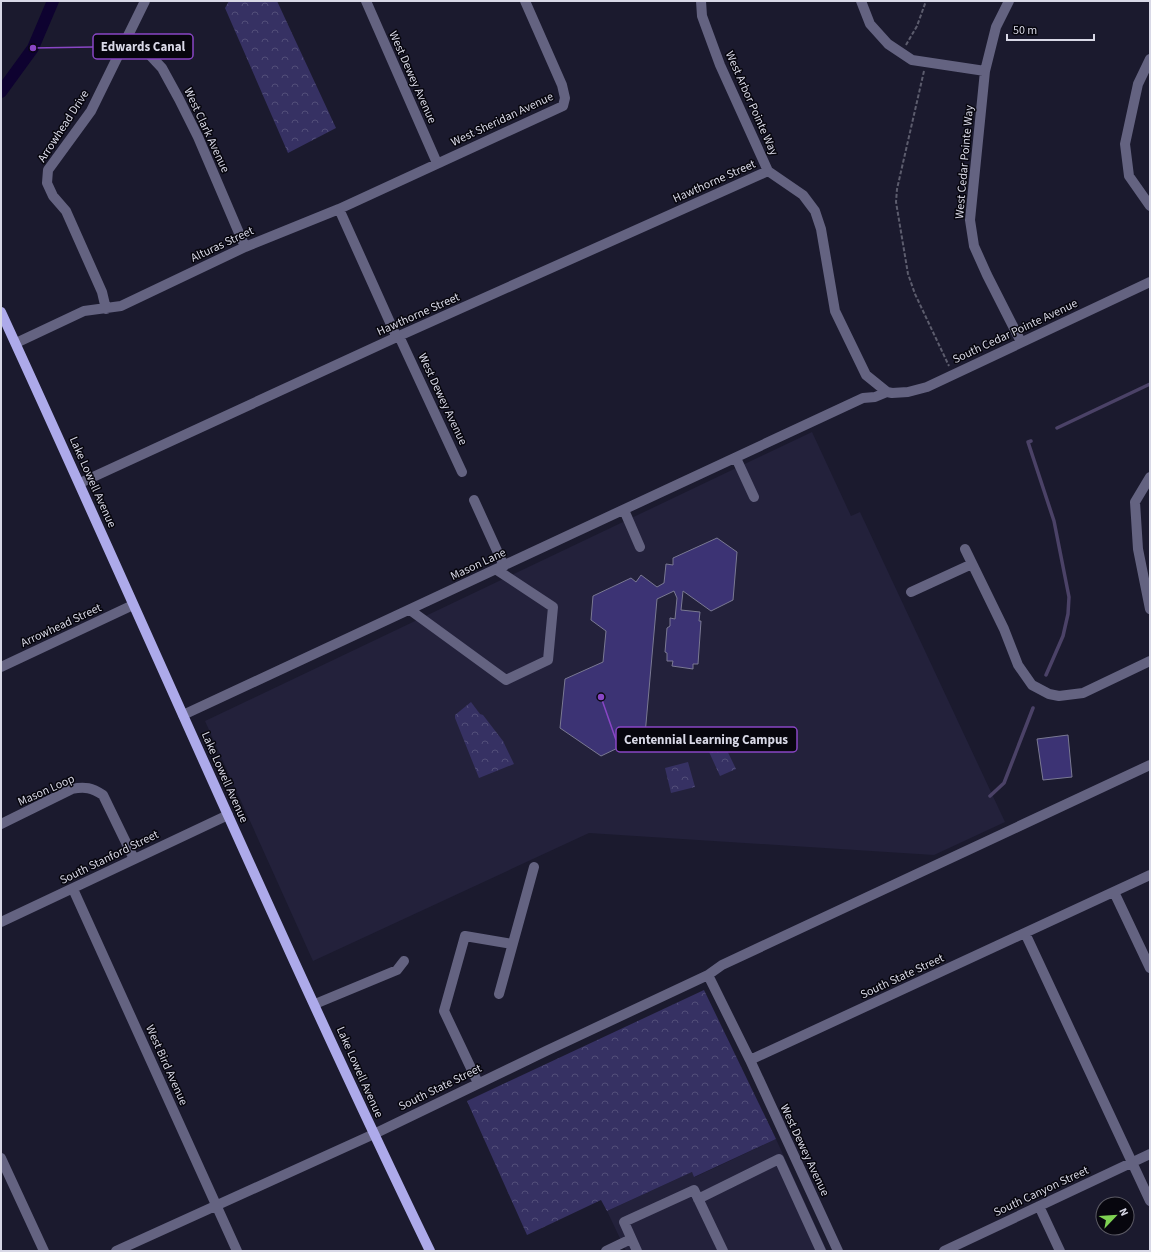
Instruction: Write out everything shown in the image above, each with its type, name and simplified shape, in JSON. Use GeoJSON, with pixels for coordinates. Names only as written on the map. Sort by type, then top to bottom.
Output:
{"type":"FeatureCollection","features":[{"type":"Feature","properties":{"kind":"main road","name":"Lake Lowell Avenue"},"geometry":{"type":"LineString","coordinates":[[1,312],[80,483],[133,605],[228,815],[374,1134],[430,1251]]}},
{"type":"Feature","properties":{"kind":"street","name":"Arrowhead Drive"},"geometry":{"type":"LineString","coordinates":[[106,309],[102,292],[66,211],[53,196],[46,183],[48,170],[92,111],[145,1]]}},
{"type":"Feature","properties":{"kind":"street","name":"West Dewey Avenue"},"geometry":{"type":"LineString","coordinates":[[366,1],[437,163]]}},
{"type":"Feature","properties":{"kind":"street","name":"West Sheridan Avenue"},"geometry":{"type":"LineString","coordinates":[[437,163],[563,106],[565,98],[562,85],[524,1]]}},
{"type":"Feature","properties":{"kind":"street","name":"West Arbor Pointe Way"},"geometry":{"type":"LineString","coordinates":[[701,1],[702,16],[720,65],[768,172],[785,181],[803,195],[815,211],[821,229],[835,311],[866,375],[887,392]]}},
{"type":"Feature","properties":{"kind":"street"},"geometry":{"type":"LineString","coordinates":[[861,1],[870,24],[888,44],[912,60],[985,71]]}},
{"type":"Feature","properties":{"kind":"street","name":"West Cedar Pointe Way"},"geometry":{"type":"LineString","coordinates":[[1009,1],[996,27],[985,71],[970,220],[974,246],[1021,342]]}},
{"type":"Feature","properties":{"kind":"street","name":"West Clark Avenue"},"geometry":{"type":"LineString","coordinates":[[126,40],[147,52],[162,68],[198,137],[245,247]]}},
{"type":"Feature","properties":{"kind":"street"},"geometry":{"type":"LineString","coordinates":[[1150,59],[1138,84],[1125,144],[1129,176],[1150,206]]}},
{"type":"Feature","properties":{"kind":"street","name":"Alturas Street"},"geometry":{"type":"LineString","coordinates":[[16,344],[84,311],[121,306],[245,247],[338,209],[437,163]]}},
{"type":"Feature","properties":{"kind":"street","name":"Hawthorne Street"},"geometry":{"type":"LineString","coordinates":[[80,483],[398,337],[768,172]]}},
{"type":"Feature","properties":{"kind":"street","name":"West Dewey Avenue"},"geometry":{"type":"LineString","coordinates":[[338,209],[462,472]]}},
{"type":"Feature","properties":{"kind":"street","name":"South Cedar Pointe Avenue"},"geometry":{"type":"LineString","coordinates":[[784,436],[863,398],[875,398],[887,392],[908,392],[952,375],[1150,282]]}},
{"type":"Feature","properties":{"kind":"street","name":"Mason Lane"},"geometry":{"type":"LineString","coordinates":[[183,715],[784,436]]}},
{"type":"Feature","properties":{"kind":"street"},"geometry":{"type":"LineString","coordinates":[[736,458],[754,497]]}},
{"type":"Feature","properties":{"kind":"street"},"geometry":{"type":"LineString","coordinates":[[1150,477],[1135,502],[1138,549],[1150,609]]}},
{"type":"Feature","properties":{"kind":"street"},"geometry":{"type":"LineString","coordinates":[[410,610],[506,680],[548,660],[552,607],[500,568],[474,500]]}},
{"type":"Feature","properties":{"kind":"street"},"geometry":{"type":"LineString","coordinates":[[624,510],[640,547]]}},
{"type":"Feature","properties":{"kind":"street"},"geometry":{"type":"LineString","coordinates":[[965,549],[1004,630],[1018,665],[1032,685],[1049,694],[1059,696],[1083,693],[1150,661]]}},
{"type":"Feature","properties":{"kind":"street"},"geometry":{"type":"LineString","coordinates":[[911,592],[972,564]]}},
{"type":"Feature","properties":{"kind":"street","name":"Arrowhead Street"},"geometry":{"type":"LineString","coordinates":[[1,667],[133,605]]}},
{"type":"Feature","properties":{"kind":"street","name":"South State Street"},"geometry":{"type":"LineString","coordinates":[[116,1251],[374,1134],[478,1083],[708,975],[722,965],[1150,765]]}},
{"type":"Feature","properties":{"kind":"street","name":"Mason Loop"},"geometry":{"type":"LineString","coordinates":[[1,824],[72,790],[84,787],[94,789],[103,795],[134,859]]}},
{"type":"Feature","properties":{"kind":"street","name":"South Stanford Street"},"geometry":{"type":"LineString","coordinates":[[1,922],[228,815]]}},
{"type":"Feature","properties":{"kind":"street"},"geometry":{"type":"LineString","coordinates":[[499,994],[534,867]]}},
{"type":"Feature","properties":{"kind":"street","name":"South State Street"},"geometry":{"type":"LineString","coordinates":[[750,1060],[1150,875]]}},
{"type":"Feature","properties":{"kind":"street","name":"West Bird Avenue"},"geometry":{"type":"LineString","coordinates":[[73,889],[237,1251]]}},
{"type":"Feature","properties":{"kind":"street"},"geometry":{"type":"LineString","coordinates":[[1114,892],[1150,968]]}},
{"type":"Feature","properties":{"kind":"street"},"geometry":{"type":"LineString","coordinates":[[1025,933],[1150,1201]]}},
{"type":"Feature","properties":{"kind":"street"},"geometry":{"type":"LineString","coordinates":[[478,1083],[444,1011],[465,936],[512,944]]}},
{"type":"Feature","properties":{"kind":"street"},"geometry":{"type":"LineString","coordinates":[[315,1004],[397,970],[404,961]]}},
{"type":"Feature","properties":{"kind":"street"},"geometry":{"type":"LineString","coordinates":[[708,975],[750,1060]]}},
{"type":"Feature","properties":{"kind":"street","name":"West Dewey Avenue"},"geometry":{"type":"LineString","coordinates":[[750,1060],[838,1251]]}},
{"type":"Feature","properties":{"kind":"street"},"geometry":{"type":"LineString","coordinates":[[698,1199],[792,1152]]}},
{"type":"Feature","properties":{"kind":"street","name":"South Canyon Street"},"geometry":{"type":"LineString","coordinates":[[949,1250],[1150,1154]]}},
{"type":"Feature","properties":{"kind":"street"},"geometry":{"type":"LineString","coordinates":[[1,1158],[44,1251]]}},
{"type":"Feature","properties":{"kind":"street"},"geometry":{"type":"LineString","coordinates":[[779,1159],[821,1251]]}},
{"type":"Feature","properties":{"kind":"street"},"geometry":{"type":"LineString","coordinates":[[637,1251],[624,1222],[694,1190],[723,1251]]}},
{"type":"Feature","properties":{"kind":"street"},"geometry":{"type":"LineString","coordinates":[[1039,1206],[1060,1251]]}},
{"type":"Feature","properties":{"kind":"street"},"geometry":{"type":"LineString","coordinates":[[606,1251],[631,1239]]}},
{"type":"Feature","properties":{"kind":"path"},"geometry":{"type":"LineString","coordinates":[[901,52],[917,26],[926,1]]}},
{"type":"Feature","properties":{"kind":"path"},"geometry":{"type":"LineString","coordinates":[[926,62],[897,189],[896,202],[908,274],[915,294],[952,375]]}},
{"type":"Feature","properties":{"kind":"shaded area"},"geometry":{"type":"Polygon","coordinates":[[[812,432],[851,516],[860,512],[1005,822],[934,855],[589,833],[313,961],[205,721],[812,432]]]}},
{"type":"Feature","properties":{"kind":"shaded area"},"geometry":{"type":"Polygon","coordinates":[[[776,1139],[827,1251],[626,1251],[607,1211],[692,1172],[695,1177],[776,1139]]]}},
{"type":"Feature","properties":{"kind":"green space"},"geometry":{"type":"Polygon","coordinates":[[[229,1],[277,1],[336,128],[288,153],[225,8],[229,1]]]}},
{"type":"Feature","properties":{"kind":"green space"},"geometry":{"type":"Polygon","coordinates":[[[471,702],[503,741],[514,764],[479,778],[455,718],[455,715],[471,702]]]}},
{"type":"Feature","properties":{"kind":"green space"},"geometry":{"type":"Polygon","coordinates":[[[721,738],[736,769],[720,776],[705,743],[721,738]]]}},
{"type":"Feature","properties":{"kind":"green space"},"geometry":{"type":"Polygon","coordinates":[[[688,762],[695,787],[671,793],[665,768],[688,762]]]}},
{"type":"Feature","properties":{"kind":"green space"},"geometry":{"type":"Polygon","coordinates":[[[704,990],[776,1139],[694,1177],[692,1172],[607,1211],[601,1200],[527,1235],[467,1101],[704,990]]]}},
{"type":"Feature","properties":{"kind":"building"},"geometry":{"type":"Polygon","coordinates":[[[717,538],[737,552],[733,600],[711,611],[683,591],[681,610],[700,612],[699,621],[701,621],[698,664],[693,664],[693,669],[672,666],[673,661],[667,661],[667,653],[665,652],[667,628],[670,626],[670,618],[675,619],[677,598],[674,591],[657,599],[645,735],[601,756],[560,728],[565,679],[603,662],[606,631],[591,620],[593,596],[631,578],[636,582],[641,575],[657,587],[664,583],[666,564],[673,565],[673,558],[717,538]]]}},
{"type":"Feature","properties":{"kind":"building"},"geometry":{"type":"Polygon","coordinates":[[[1068,735],[1072,777],[1043,780],[1037,739],[1068,735]]]}},
{"type":"Feature","properties":{"kind":"waterway"},"geometry":{"type":"LineString","coordinates":[[1,92],[33,48],[53,1]]}},
{"type":"Feature","properties":{"kind":"waterway"},"geometry":{"type":"LineString","coordinates":[[1057,428],[1150,384]]}},
{"type":"Feature","properties":{"kind":"waterway"},"geometry":{"type":"LineString","coordinates":[[1031,441],[1028,442],[1054,521],[1069,597],[1068,614],[1063,636],[1046,675]]}},
{"type":"Feature","properties":{"kind":"waterway"},"geometry":{"type":"LineString","coordinates":[[990,796],[1004,783],[1033,708]]}},
{"type":"Feature","properties":{"kind":"place","name":"Edwards Canal"},"geometry":{"type":"Point","coordinates":[33,48]}},
{"type":"Feature","properties":{"kind":"place","name":"Centennial Learning Campus"},"geometry":{"type":"Point","coordinates":[601,697]}}]}
